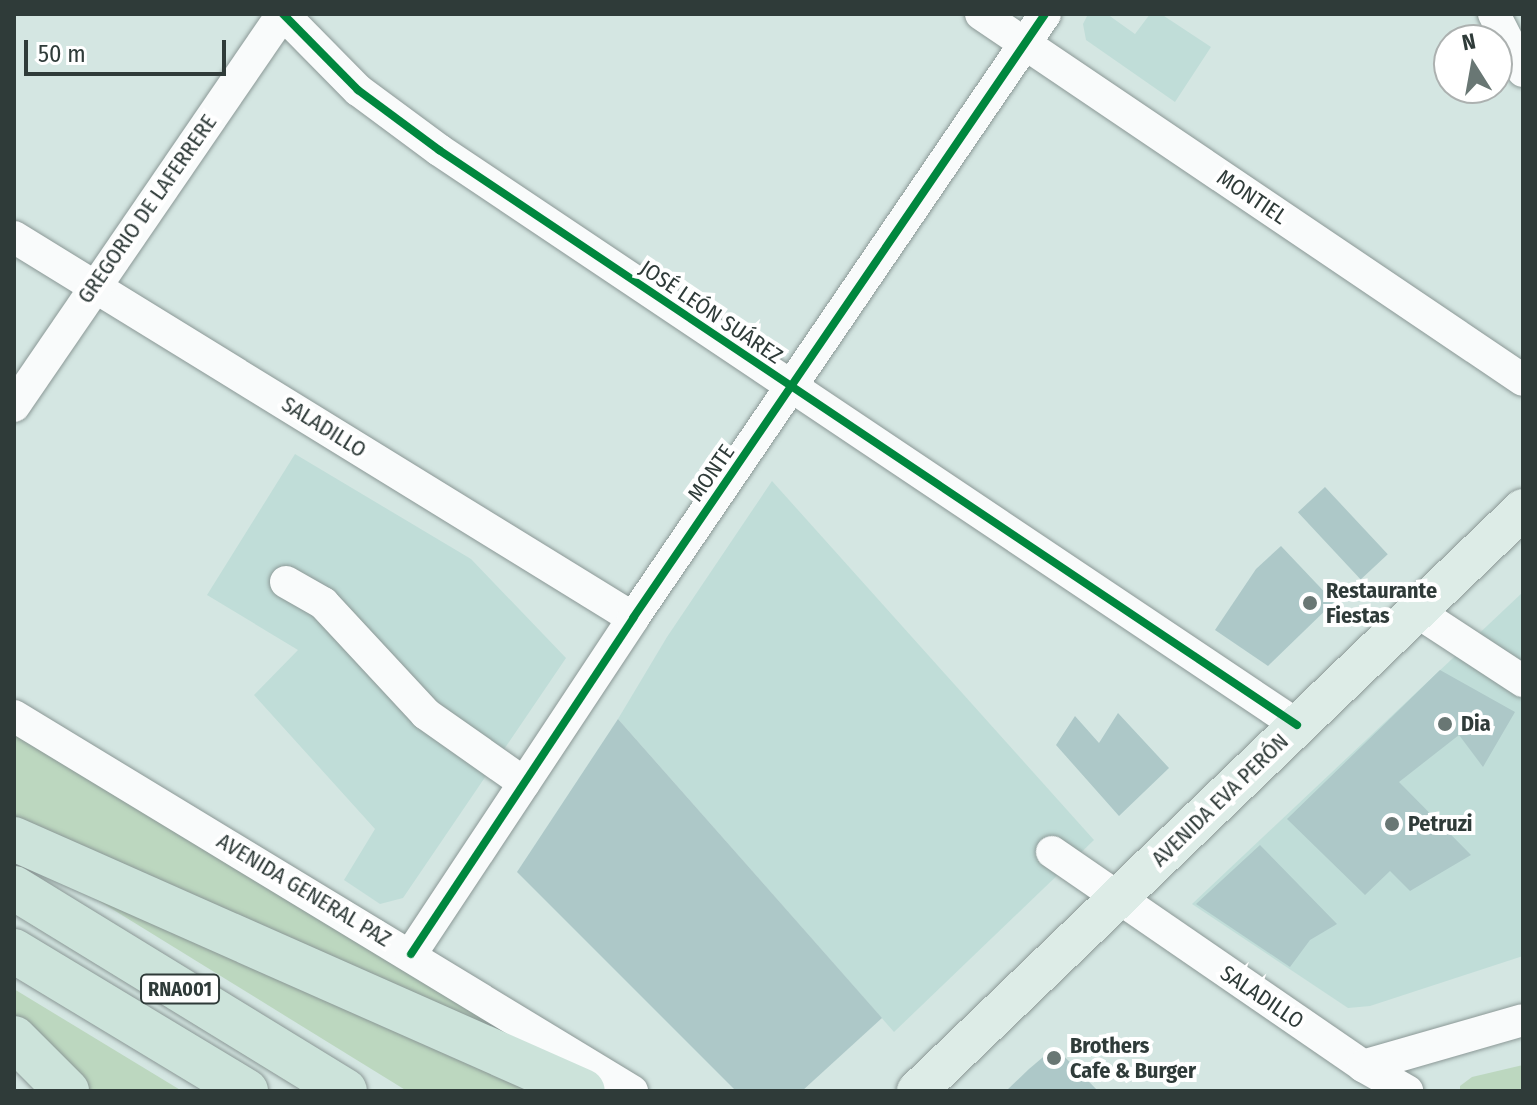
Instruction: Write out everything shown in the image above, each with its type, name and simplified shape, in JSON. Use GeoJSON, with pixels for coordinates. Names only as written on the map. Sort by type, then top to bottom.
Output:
{"type":"FeatureCollection","features":[{"type":"Feature","properties":{"kind":"highway"},"geometry":{"type":"LineString","coordinates":[[14,839],[583,1091]]}},
{"type":"Feature","properties":{"kind":"highway","name":"RNA001"},"geometry":{"type":"LineString","coordinates":[[14,888],[345,1091]]}},
{"type":"Feature","properties":{"kind":"highway","name":"RNA001"},"geometry":{"type":"LineString","coordinates":[[14,951],[246,1091]]}},
{"type":"Feature","properties":{"kind":"highway"},"geometry":{"type":"LineString","coordinates":[[14,1038],[67,1091]]}},
{"type":"Feature","properties":{"kind":"main road","name":"AVENIDA EVA PERÓN"},"geometry":{"type":"LineString","coordinates":[[917,1091],[1523,509]]}},
{"type":"Feature","properties":{"kind":"street","name":"GREGORIO DE LAFERRERE"},"geometry":{"type":"LineString","coordinates":[[14,406],[282,14]]}},
{"type":"Feature","properties":{"kind":"street","name":"JOSÉ LEÓN SUÁREZ"},"geometry":{"type":"LineString","coordinates":[[282,14],[358,90],[428,141],[791,388],[1297,725]]}},
{"type":"Feature","properties":{"kind":"street","name":"MONTIEL"},"geometry":{"type":"LineString","coordinates":[[981,14],[1523,380]]}},
{"type":"Feature","properties":{"kind":"street","name":"MONTE"},"geometry":{"type":"LineString","coordinates":[[411,954],[633,618],[1045,14]]}},
{"type":"Feature","properties":{"kind":"street"},"geometry":{"type":"LineString","coordinates":[[1494,14],[1523,71]]}},
{"type":"Feature","properties":{"kind":"street","name":"SALADILLO"},"geometry":{"type":"LineString","coordinates":[[14,237],[633,618]]}},
{"type":"Feature","properties":{"kind":"street"},"geometry":{"type":"LineString","coordinates":[[286,582],[323,603],[426,714],[524,783]]}},
{"type":"Feature","properties":{"kind":"street"},"geometry":{"type":"LineString","coordinates":[[1416,611],[1523,681]]}},
{"type":"Feature","properties":{"kind":"street","name":"AVENIDA GENERAL PAZ"},"geometry":{"type":"LineString","coordinates":[[14,716],[411,954],[632,1091]]}},
{"type":"Feature","properties":{"kind":"street","name":"SALADILLO"},"geometry":{"type":"LineString","coordinates":[[1052,852],[1363,1066],[1407,1091]]}},
{"type":"Feature","properties":{"kind":"street"},"geometry":{"type":"LineString","coordinates":[[1363,1066],[1523,1020]]}},
{"type":"Feature","properties":{"kind":"shaded area"},"geometry":{"type":"Polygon","coordinates":[[[1088,14],[1107,14],[1135,34],[1150,14],[1161,14],[1211,47],[1175,102],[1086,40],[1083,24],[1088,14]]]}},
{"type":"Feature","properties":{"kind":"shaded area"},"geometry":{"type":"Polygon","coordinates":[[[295,454],[471,559],[566,658],[403,898],[380,904],[344,880],[375,829],[254,695],[298,650],[207,595],[295,454]]]}},
{"type":"Feature","properties":{"kind":"shaded area"},"geometry":{"type":"Polygon","coordinates":[[[772,481],[1094,840],[894,1032],[618,719],[667,637],[772,481]]]}},
{"type":"Feature","properties":{"kind":"shaded area"},"geometry":{"type":"Polygon","coordinates":[[[1523,592],[1523,956],[1370,1006],[1348,1008],[1192,904],[1523,592]]]}},
{"type":"Feature","properties":{"kind":"green space"},"geometry":{"type":"Polygon","coordinates":[[[14,734],[533,1046],[14,820],[14,734]]]}},
{"type":"Feature","properties":{"kind":"green space"},"geometry":{"type":"Polygon","coordinates":[[[18,851],[556,1091],[407,1091],[18,851]]]}},
{"type":"Feature","properties":{"kind":"green space"},"geometry":{"type":"Polygon","coordinates":[[[14,989],[182,1091],[82,1091],[14,1023],[14,989]]]}},
{"type":"Feature","properties":{"kind":"green space"},"geometry":{"type":"Polygon","coordinates":[[[1523,1065],[1523,1091],[1460,1091],[1460,1086],[1472,1077],[1523,1065]]]}},
{"type":"Feature","properties":{"kind":"building"},"geometry":{"type":"Polygon","coordinates":[[[1325,487],[1388,554],[1361,580],[1298,512],[1325,487]]]}},
{"type":"Feature","properties":{"kind":"building"},"geometry":{"type":"Polygon","coordinates":[[[1281,546],[1334,602],[1268,666],[1215,630],[1256,569],[1281,546]]]}},
{"type":"Feature","properties":{"kind":"building"},"geometry":{"type":"Polygon","coordinates":[[[1440,670],[1515,712],[1483,767],[1459,735],[1399,782],[1471,855],[1410,891],[1390,871],[1365,895],[1287,819],[1440,670]]]}},
{"type":"Feature","properties":{"kind":"building"},"geometry":{"type":"Polygon","coordinates":[[[1118,713],[1169,768],[1119,816],[1056,745],[1075,716],[1099,743],[1118,713]]]}},
{"type":"Feature","properties":{"kind":"building"},"geometry":{"type":"Polygon","coordinates":[[[618,719],[882,1018],[802,1091],[736,1091],[517,872],[618,719]]]}},
{"type":"Feature","properties":{"kind":"building"},"geometry":{"type":"Polygon","coordinates":[[[1260,845],[1337,924],[1310,940],[1290,967],[1196,904],[1260,845]]]}},
{"type":"Feature","properties":{"kind":"building","name":"Brothers Cafe & Burger"},"geometry":{"type":"Polygon","coordinates":[[[1055,1047],[1098,1091],[1006,1091],[1029,1069],[1055,1047]]]}},
{"type":"Feature","properties":{"kind":"cycle path"},"geometry":{"type":"LineString","coordinates":[[283,14],[358,90],[439,150],[1297,725]]}},
{"type":"Feature","properties":{"kind":"cycle path"},"geometry":{"type":"LineString","coordinates":[[411,954],[633,618],[1045,14]]}},
{"type":"Feature","properties":{"kind":"place","name":"Restaurante Fiestas"},"geometry":{"type":"Point","coordinates":[1310,603]}},
{"type":"Feature","properties":{"kind":"place","name":"Dia"},"geometry":{"type":"Point","coordinates":[1445,724]}},
{"type":"Feature","properties":{"kind":"place","name":"Petruzi"},"geometry":{"type":"Point","coordinates":[1392,824]}},
{"type":"Feature","properties":{"kind":"place","name":"Brothers Cafe & Burger"},"geometry":{"type":"Point","coordinates":[1054,1058]}}]}
